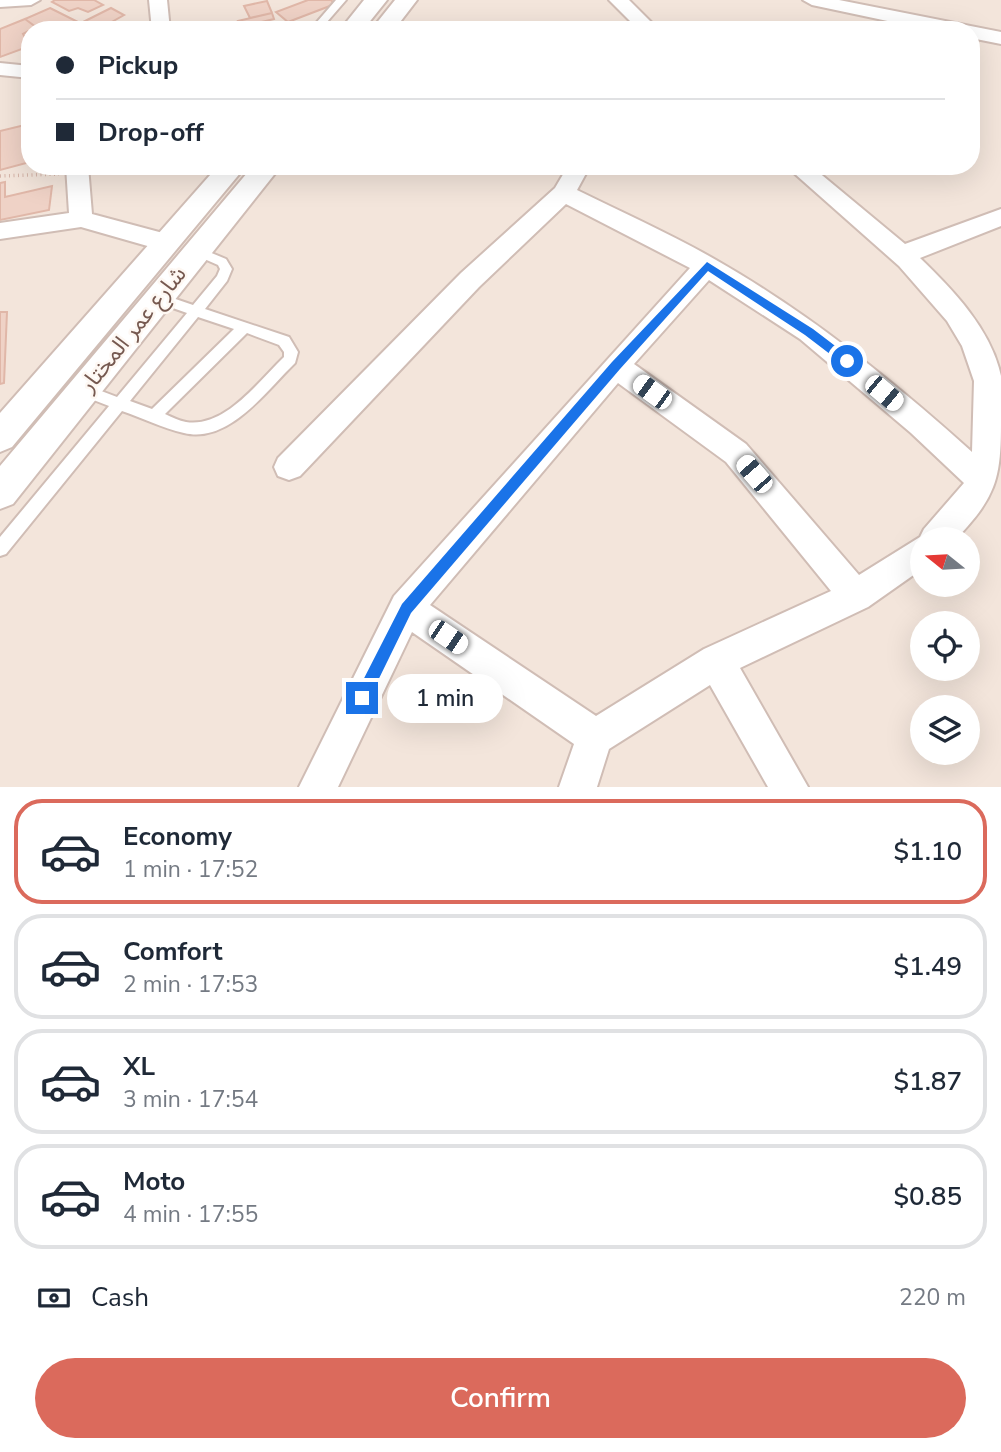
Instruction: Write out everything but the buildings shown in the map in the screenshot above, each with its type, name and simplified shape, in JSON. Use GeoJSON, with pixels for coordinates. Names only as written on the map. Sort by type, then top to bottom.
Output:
{"type":"FeatureCollection","features":[{"type":"Feature","properties":{"kind":"street"},"geometry":{"type":"LineString","coordinates":[[0,2],[31,0]]}},
{"type":"Feature","properties":{"kind":"street"},"geometry":{"type":"LineString","coordinates":[[158,0],[160,21]]}},
{"type":"Feature","properties":{"kind":"street"},"geometry":{"type":"LineString","coordinates":[[618,0],[640,21]]}},
{"type":"Feature","properties":{"kind":"street"},"geometry":{"type":"LineString","coordinates":[[812,0],[915,21]]}},
{"type":"Feature","properties":{"kind":"street"},"geometry":{"type":"LineString","coordinates":[[359,21],[372,6],[393,16]]}},
{"type":"Feature","properties":{"kind":"street"},"geometry":{"type":"LineString","coordinates":[[980,34],[1001,38]]}},
{"type":"Feature","properties":{"kind":"street"},"geometry":{"type":"LineString","coordinates":[[0,69],[21,71]]}},
{"type":"Feature","properties":{"kind":"street"},"geometry":{"type":"LineString","coordinates":[[81,175],[81,219]]}},
{"type":"Feature","properties":{"kind":"street","name":"شارع عمر المختار"},"geometry":{"type":"LineString","coordinates":[[4,428],[225,175]]}},
{"type":"Feature","properties":{"kind":"street","name":"شارع عمر المختار"},"geometry":{"type":"LineString","coordinates":[[26,483],[83,390],[260,175]]}},
{"type":"Feature","properties":{"kind":"street"},"geometry":{"type":"LineString","coordinates":[[289,467],[470,280],[564,193],[574,175]]}},
{"type":"Feature","properties":{"kind":"street"},"geometry":{"type":"LineString","coordinates":[[808,175],[902,255],[951,307],[974,342],[988,377],[995,413],[982,480],[948,527]]}},
{"type":"Feature","properties":{"kind":"street"},"geometry":{"type":"LineString","coordinates":[[564,193],[707,266],[818,339],[921,424],[982,480]]}},
{"type":"Feature","properties":{"kind":"street"},"geometry":{"type":"LineString","coordinates":[[902,255],[1001,217]]}},
{"type":"Feature","properties":{"kind":"street"},"geometry":{"type":"LineString","coordinates":[[0,231],[81,219],[165,242]]}},
{"type":"Feature","properties":{"kind":"street"},"geometry":{"type":"LineString","coordinates":[[318,787],[406,608],[616,366],[707,266]]}},
{"type":"Feature","properties":{"kind":"street"},"geometry":{"type":"LineString","coordinates":[[616,366],[689,419],[713,433],[736,453],[856,596]]}},
{"type":"Feature","properties":{"kind":"street"},"geometry":{"type":"LineString","coordinates":[[578,787],[595,737],[716,661],[856,596],[910,559]]}},
{"type":"Feature","properties":{"kind":"street"},"geometry":{"type":"LineString","coordinates":[[406,608],[595,737]]}},
{"type":"Feature","properties":{"kind":"street"},"geometry":{"type":"LineString","coordinates":[[716,661],[789,787]]}},
{"type":"Feature","properties":{"kind":"lane"},"geometry":{"type":"LineString","coordinates":[[323,21],[341,0]]}},
{"type":"Feature","properties":{"kind":"lane"},"geometry":{"type":"LineString","coordinates":[[0,549],[26,483],[121,403],[223,278],[226,270],[222,262],[197,251]]}},
{"type":"Feature","properties":{"kind":"lane"},"geometry":{"type":"LineString","coordinates":[[83,390],[186,428],[212,427],[229,419],[286,365],[291,352],[284,341],[158,298]]}},
{"type":"Feature","properties":{"kind":"lane"},"geometry":{"type":"LineString","coordinates":[[153,417],[245,327]]}},
{"type":"Feature","properties":{"kind":"path"},"geometry":{"type":"LineString","coordinates":[[0,176],[21,174]]}},
{"type":"Feature","properties":{"kind":"shaded area"},"geometry":{"type":"Polygon","coordinates":[[[0,0],[1001,0],[1001,787],[0,787],[0,0]]]}},
{"type":"Feature","properties":{"kind":"route"},"geometry":{"type":"LineString","coordinates":[[362,698],[406,608],[616,366],[707,266],[809,332],[847,361]]}}]}
